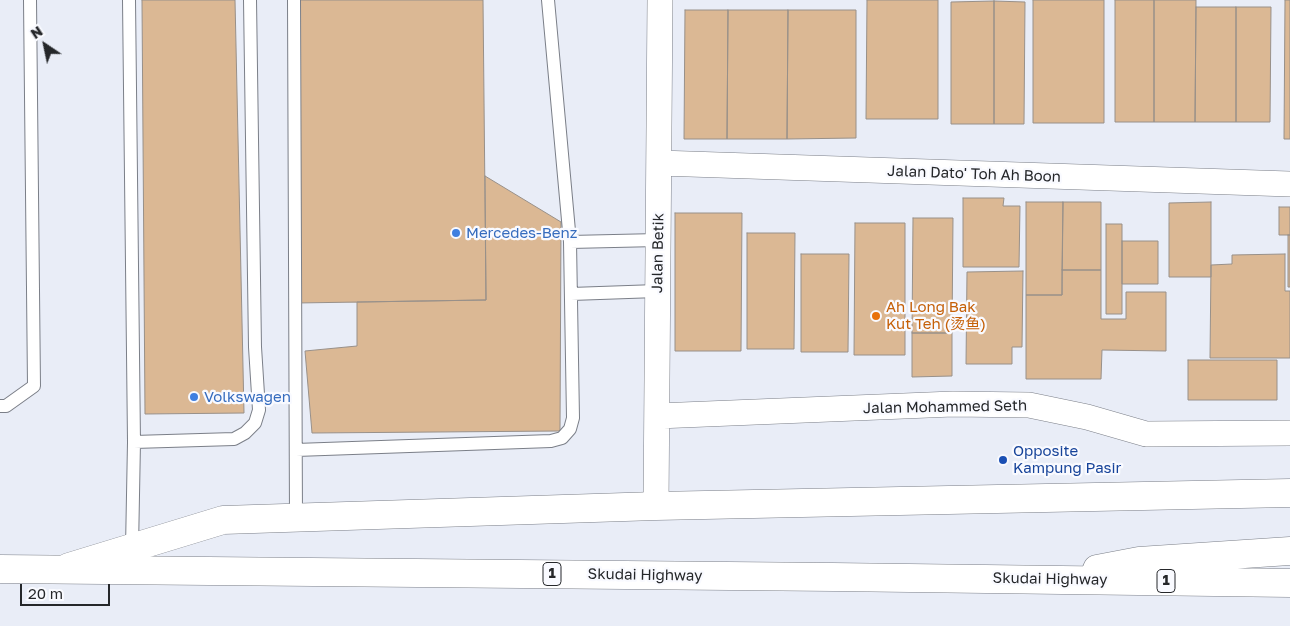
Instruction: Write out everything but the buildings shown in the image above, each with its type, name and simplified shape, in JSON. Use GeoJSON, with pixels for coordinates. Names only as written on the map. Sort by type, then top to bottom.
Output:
{"type":"FeatureCollection","features":[{"type":"Feature","properties":{"kind":"main road"},"geometry":{"type":"LineString","coordinates":[[63,569],[222,520],[656,506],[1290,493]]}},
{"type":"Feature","properties":{"kind":"main road"},"geometry":{"type":"LineString","coordinates":[[1041,579],[1139,561],[1290,552]]}},
{"type":"Feature","properties":{"kind":"main road","name":"Skudai Highway"},"geometry":{"type":"LineString","coordinates":[[0,569],[1290,583]]}},
{"type":"Feature","properties":{"kind":"street","name":"Jalan Betik"},"geometry":{"type":"LineString","coordinates":[[656,506],[660,0]]}},
{"type":"Feature","properties":{"kind":"street","name":"Jalan Dato' Toh Ah Boon"},"geometry":{"type":"LineString","coordinates":[[659,163],[1290,184]]}},
{"type":"Feature","properties":{"kind":"street","name":"Jalan Mohammed Seth"},"geometry":{"type":"LineString","coordinates":[[657,416],[953,404],[1029,405],[1087,417],[1146,434],[1290,433]]}},
{"type":"Feature","properties":{"kind":"lane"},"geometry":{"type":"LineString","coordinates":[[0,406],[6,406],[34,386],[30,0]]}},
{"type":"Feature","properties":{"kind":"lane"},"geometry":{"type":"LineString","coordinates":[[129,0],[134,442],[132,548]]}},
{"type":"Feature","properties":{"kind":"lane"},"geometry":{"type":"LineString","coordinates":[[134,442],[234,438],[245,433],[255,423],[259,410],[255,347],[250,0]]}},
{"type":"Feature","properties":{"kind":"lane"},"geometry":{"type":"LineString","coordinates":[[294,0],[296,518]]}},
{"type":"Feature","properties":{"kind":"lane"},"geometry":{"type":"LineString","coordinates":[[296,450],[551,441],[562,438],[570,429],[573,418],[570,242],[548,0]]}},
{"type":"Feature","properties":{"kind":"lane"},"geometry":{"type":"LineString","coordinates":[[570,242],[658,240]]}},
{"type":"Feature","properties":{"kind":"lane"},"geometry":{"type":"LineString","coordinates":[[571,294],[658,291]]}},
{"type":"Feature","properties":{"kind":"place","name":"Mercedes-Benz"},"geometry":{"type":"Point","coordinates":[456,233]}},
{"type":"Feature","properties":{"kind":"place","name":"Ah Long Bak Kut Teh (烫鱼)"},"geometry":{"type":"Point","coordinates":[876,316]}},
{"type":"Feature","properties":{"kind":"place","name":"Volkswagen"},"geometry":{"type":"Point","coordinates":[194,397]}},
{"type":"Feature","properties":{"kind":"place","name":"Opposite Kampung Pasir"},"geometry":{"type":"Point","coordinates":[1003,460]}}]}
